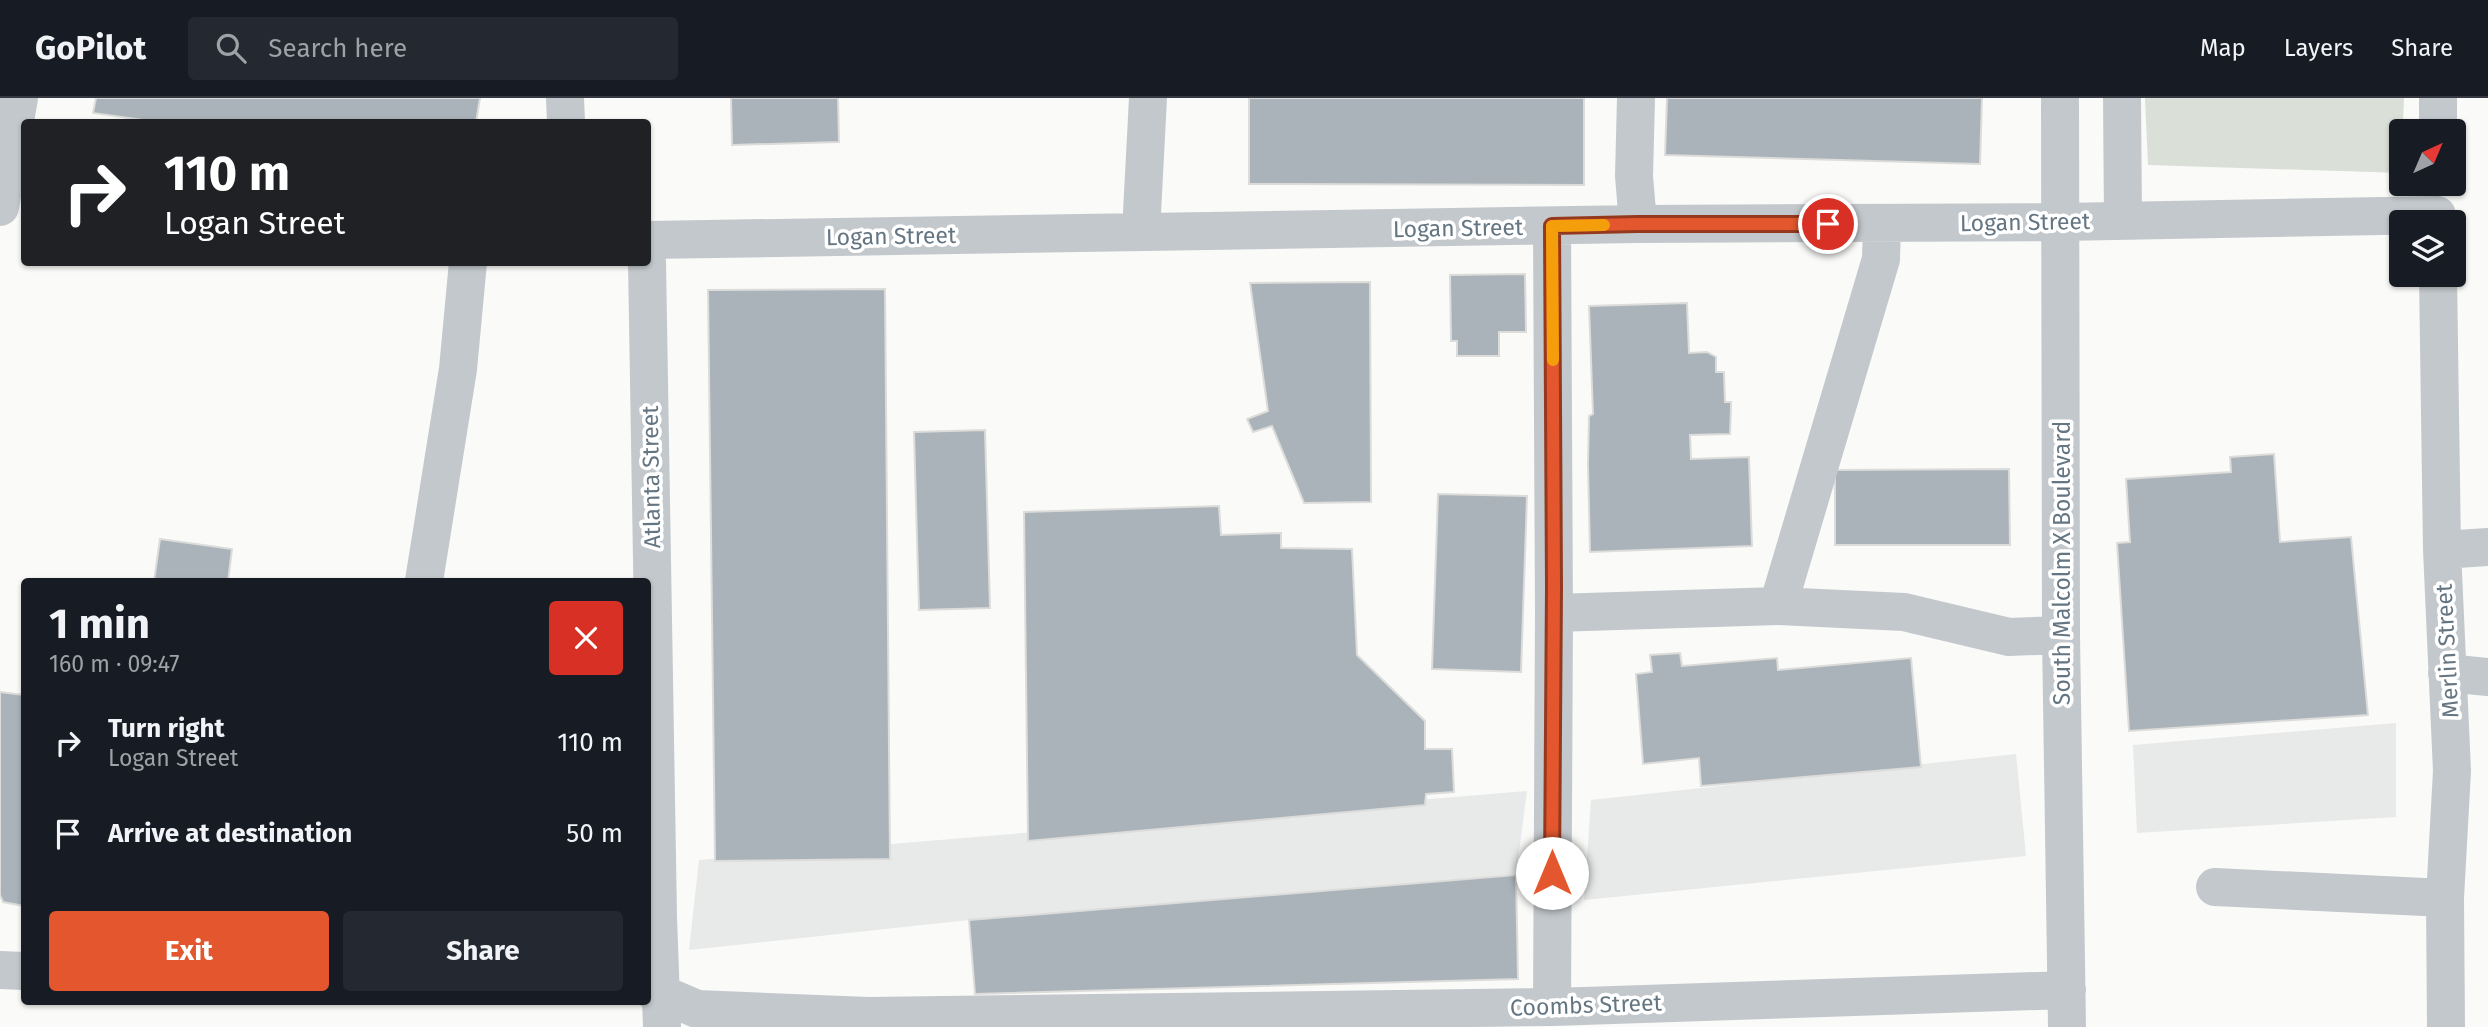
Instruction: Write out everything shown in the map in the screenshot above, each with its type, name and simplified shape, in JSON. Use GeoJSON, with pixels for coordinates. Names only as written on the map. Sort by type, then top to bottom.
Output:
{"type":"FeatureCollection","features":[{"type":"Feature","properties":{"kind":"street"},"geometry":{"type":"LineString","coordinates":[[565,98],[566,119]]}},
{"type":"Feature","properties":{"kind":"street"},"geometry":{"type":"LineString","coordinates":[[1141,232],[1148,98]]}},
{"type":"Feature","properties":{"kind":"street"},"geometry":{"type":"LineString","coordinates":[[1636,98],[1634,176],[1638,224]]}},
{"type":"Feature","properties":{"kind":"street","name":"South Malcolm X Boulevard"},"geometry":{"type":"LineString","coordinates":[[2060,98],[2061,635],[2067,1009]]}},
{"type":"Feature","properties":{"kind":"street"},"geometry":{"type":"LineString","coordinates":[[2122,98],[2123,221]]}},
{"type":"Feature","properties":{"kind":"street"},"geometry":{"type":"LineString","coordinates":[[2438,98],[2438,119]]}},
{"type":"Feature","properties":{"kind":"street"},"geometry":{"type":"LineString","coordinates":[[6,200],[12,110]]}},
{"type":"Feature","properties":{"kind":"street","name":"Logan Street"},"geometry":{"type":"LineString","coordinates":[[651,240],[1638,224],[2123,221],[2437,207]]}},
{"type":"Feature","properties":{"kind":"street"},"geometry":{"type":"LineString","coordinates":[[1778,606],[1881,259],[1882,224]]}},
{"type":"Feature","properties":{"kind":"street"},"geometry":{"type":"LineString","coordinates":[[1552,226],[1552,1007]]}},
{"type":"Feature","properties":{"kind":"street"},"geometry":{"type":"LineString","coordinates":[[424,578],[458,369],[468,266]]}},
{"type":"Feature","properties":{"kind":"street","name":"Atlanta Street"},"geometry":{"type":"LineString","coordinates":[[647,266],[658,917],[657,1003]]}},
{"type":"Feature","properties":{"kind":"street","name":"Merlin Street"},"geometry":{"type":"LineString","coordinates":[[2438,287],[2442,550],[2452,771],[2445,898],[2446,1027]]}},
{"type":"Feature","properties":{"kind":"street"},"geometry":{"type":"LineString","coordinates":[[2442,550],[2488,547]]}},
{"type":"Feature","properties":{"kind":"street"},"geometry":{"type":"LineString","coordinates":[[1554,613],[1778,606],[1903,612],[2009,637],[2061,635]]}},
{"type":"Feature","properties":{"kind":"street"},"geometry":{"type":"LineString","coordinates":[[2447,673],[2488,677]]}},
{"type":"Feature","properties":{"kind":"street"},"geometry":{"type":"LineString","coordinates":[[2215,887],[2445,898]]}},
{"type":"Feature","properties":{"kind":"street"},"geometry":{"type":"LineString","coordinates":[[0,970],[21,971]]}},
{"type":"Feature","properties":{"kind":"street","name":"Coombs Street"},"geometry":{"type":"LineString","coordinates":[[657,1003],[696,1009],[868,1016],[1552,1007],[2067,1009]]}},
{"type":"Feature","properties":{"kind":"shaded area"},"geometry":{"type":"Polygon","coordinates":[[[2145,98],[2404,98],[2403,119],[2389,119],[2389,173],[2148,165],[2145,98]]]}},
{"type":"Feature","properties":{"kind":"shaded area"},"geometry":{"type":"Polygon","coordinates":[[[2396,723],[2396,817],[2137,833],[2133,745],[2396,723]]]}},
{"type":"Feature","properties":{"kind":"shaded area"},"geometry":{"type":"Polygon","coordinates":[[[2016,754],[2026,856],[1584,900],[1591,800],[2016,754]]]}},
{"type":"Feature","properties":{"kind":"shaded area"},"geometry":{"type":"Polygon","coordinates":[[[1527,791],[1516,875],[969,920],[689,950],[699,860],[1527,791]]]}},
{"type":"Feature","properties":{"kind":"building"},"geometry":{"type":"Polygon","coordinates":[[[96,98],[480,98],[476,119],[136,119],[93,113],[96,98]]]}},
{"type":"Feature","properties":{"kind":"building"},"geometry":{"type":"Polygon","coordinates":[[[731,98],[838,98],[839,142],[732,145],[731,98]]]}},
{"type":"Feature","properties":{"kind":"building"},"geometry":{"type":"Polygon","coordinates":[[[1249,98],[1584,98],[1584,185],[1249,184],[1249,98]]]}},
{"type":"Feature","properties":{"kind":"building"},"geometry":{"type":"Polygon","coordinates":[[[1667,98],[1982,98],[1980,164],[1665,155],[1667,98]]]}},
{"type":"Feature","properties":{"kind":"building"},"geometry":{"type":"Polygon","coordinates":[[[1525,274],[1526,332],[1499,332],[1499,356],[1457,356],[1457,341],[1451,341],[1450,275],[1525,274]]]}},
{"type":"Feature","properties":{"kind":"building"},"geometry":{"type":"Polygon","coordinates":[[[1370,282],[1371,502],[1304,503],[1272,426],[1253,432],[1247,419],[1268,411],[1250,283],[1370,282]]]}},
{"type":"Feature","properties":{"kind":"building"},"geometry":{"type":"Polygon","coordinates":[[[885,289],[890,859],[715,861],[708,290],[885,289]]]}},
{"type":"Feature","properties":{"kind":"building"},"geometry":{"type":"Polygon","coordinates":[[[1687,303],[1689,353],[1707,352],[1716,357],[1716,372],[1724,372],[1725,402],[1731,402],[1730,434],[1690,435],[1691,459],[1749,457],[1752,546],[1590,552],[1589,416],[1593,414],[1589,306],[1687,303]]]}},
{"type":"Feature","properties":{"kind":"building"},"geometry":{"type":"Polygon","coordinates":[[[985,430],[990,608],[919,610],[914,432],[985,430]]]}},
{"type":"Feature","properties":{"kind":"building"},"geometry":{"type":"Polygon","coordinates":[[[2274,454],[2280,542],[2351,537],[2368,715],[2129,731],[2117,543],[2130,542],[2126,479],[2231,472],[2230,457],[2274,454]]]}},
{"type":"Feature","properties":{"kind":"building"},"geometry":{"type":"Polygon","coordinates":[[[2009,469],[2010,545],[1835,545],[1835,470],[2009,469]]]}},
{"type":"Feature","properties":{"kind":"building"},"geometry":{"type":"Polygon","coordinates":[[[1438,494],[1527,496],[1521,672],[1432,669],[1438,494]]]}},
{"type":"Feature","properties":{"kind":"building"},"geometry":{"type":"Polygon","coordinates":[[[1219,506],[1221,535],[1281,533],[1281,548],[1352,549],[1357,655],[1425,721],[1425,749],[1452,749],[1454,792],[1426,794],[1425,805],[1028,841],[1024,512],[1219,506]]]}},
{"type":"Feature","properties":{"kind":"building"},"geometry":{"type":"Polygon","coordinates":[[[160,539],[232,549],[228,578],[154,578],[160,539]]]}},
{"type":"Feature","properties":{"kind":"building"},"geometry":{"type":"Polygon","coordinates":[[[1680,653],[1682,666],[1777,658],[1778,670],[1911,658],[1921,767],[1701,786],[1699,758],[1643,764],[1636,674],[1652,672],[1650,655],[1680,653]]]}},
{"type":"Feature","properties":{"kind":"building"},"geometry":{"type":"Polygon","coordinates":[[[0,692],[21,695],[21,905],[3,902],[0,895],[0,692]]]}},
{"type":"Feature","properties":{"kind":"building"},"geometry":{"type":"Polygon","coordinates":[[[1516,875],[1518,979],[975,994],[969,920],[1516,875]]]}},
{"type":"Feature","properties":{"kind":"slow traffic"},"geometry":{"type":"LineString","coordinates":[[1553,360],[1552,226],[1604,225]]}},
{"type":"Feature","properties":{"kind":"route"},"geometry":{"type":"LineString","coordinates":[[1552,873],[1552,226],[1828,224]]}}]}
